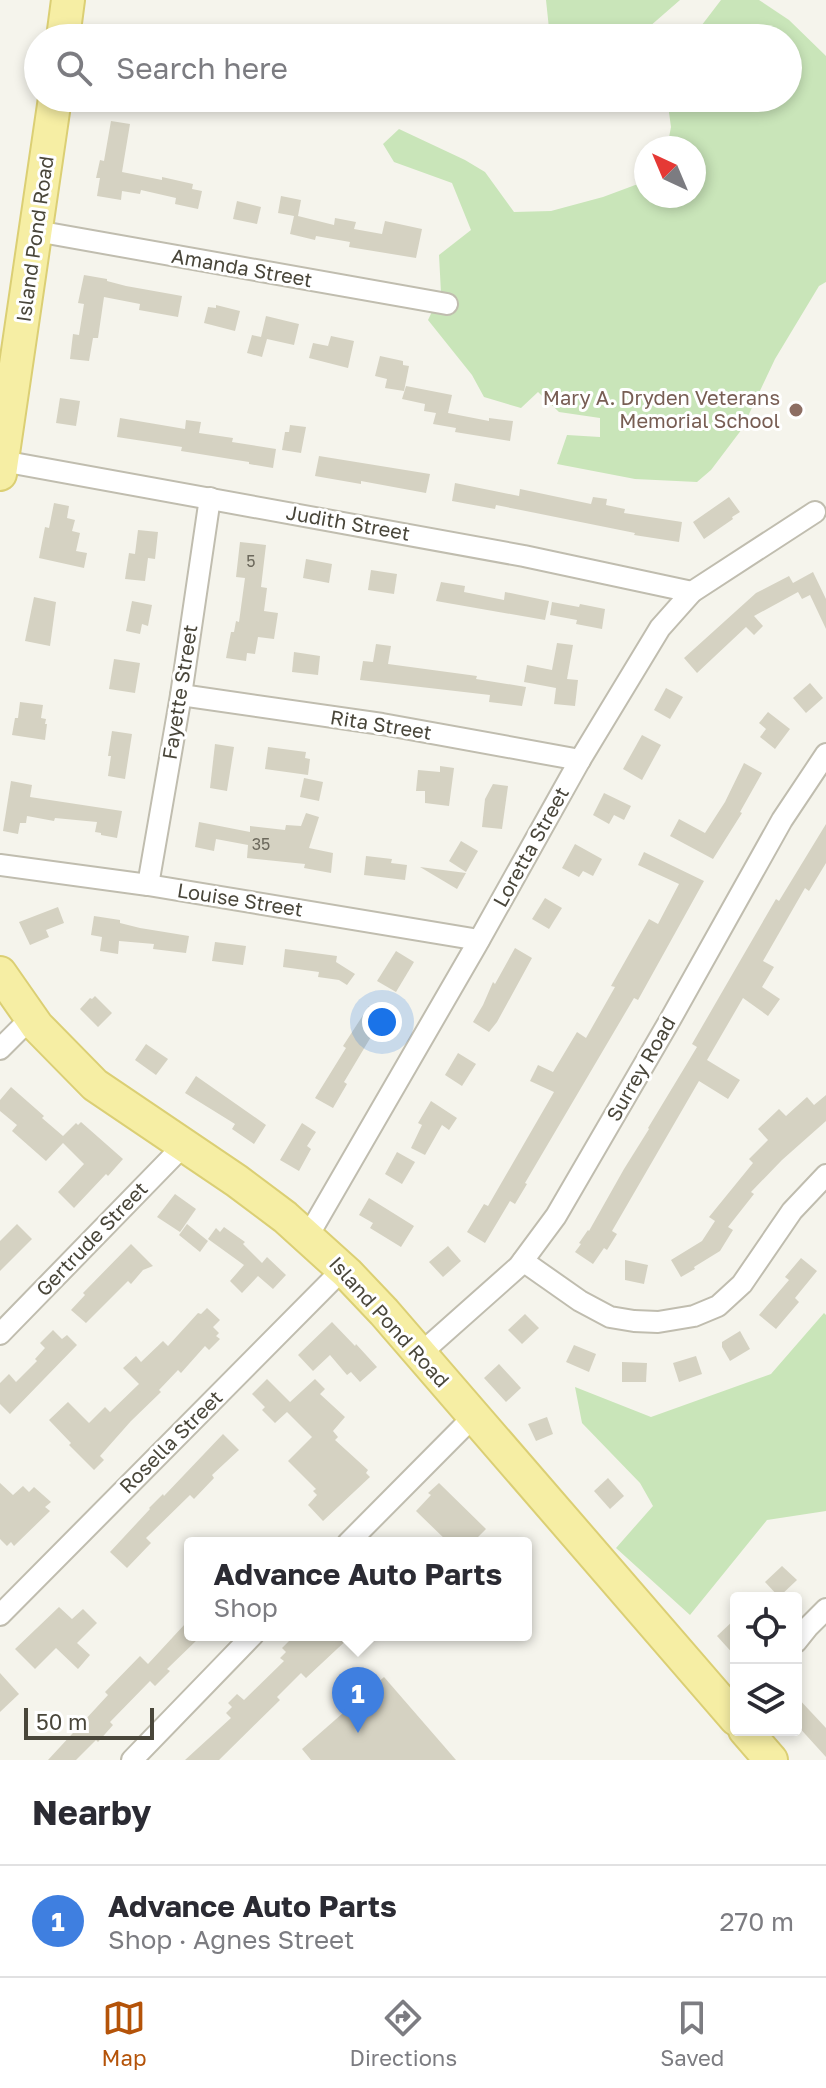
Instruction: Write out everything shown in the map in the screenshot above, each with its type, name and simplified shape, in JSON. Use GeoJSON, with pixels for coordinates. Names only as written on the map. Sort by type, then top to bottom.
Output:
{"type":"FeatureCollection","features":[{"type":"Feature","properties":{"kind":"main road"},"geometry":{"type":"LineString","coordinates":[[65,24],[68,0]]}},
{"type":"Feature","properties":{"kind":"main road","name":"Island Pond Road"},"geometry":{"type":"LineString","coordinates":[[1,467],[53,112]]}},
{"type":"Feature","properties":{"kind":"main road","name":"Island Pond Road"},"geometry":{"type":"LineString","coordinates":[[0,973],[31,1018],[95,1085],[237,1181],[308,1236],[343,1269],[384,1312],[730,1712]]}},
{"type":"Feature","properties":{"kind":"main road"},"geometry":{"type":"LineString","coordinates":[[750,1736],[771,1760]]}},
{"type":"Feature","properties":{"kind":"street","name":"Amanda Street"},"geometry":{"type":"LineString","coordinates":[[36,231],[447,304]]}},
{"type":"Feature","properties":{"kind":"street","name":"Judith Street"},"geometry":{"type":"LineString","coordinates":[[1,467],[210,498],[524,556],[692,592]]}},
{"type":"Feature","properties":{"kind":"street","name":"Fayette Street"},"geometry":{"type":"LineString","coordinates":[[148,885],[181,695],[210,498]]}},
{"type":"Feature","properties":{"kind":"street","name":"Loretta Street"},"geometry":{"type":"LineString","coordinates":[[308,1236],[580,760],[666,620],[692,592],[815,512]]}},
{"type":"Feature","properties":{"kind":"street","name":"Rita Street"},"geometry":{"type":"LineString","coordinates":[[181,695],[382,724],[580,760]]}},
{"type":"Feature","properties":{"kind":"street","name":"Surrey Road"},"geometry":{"type":"LineString","coordinates":[[420,1354],[523,1261],[556,1216],[782,820],[826,754]]}},
{"type":"Feature","properties":{"kind":"street","name":"Louise Street"},"geometry":{"type":"LineString","coordinates":[[0,865],[148,885],[479,940]]}},
{"type":"Feature","properties":{"kind":"street"},"geometry":{"type":"LineString","coordinates":[[0,1049],[31,1018]]}},
{"type":"Feature","properties":{"kind":"street","name":"Gertrude Street"},"geometry":{"type":"LineString","coordinates":[[0,1334],[184,1145]]}},
{"type":"Feature","properties":{"kind":"street"},"geometry":{"type":"LineString","coordinates":[[523,1261],[572,1297],[610,1317],[658,1322],[694,1316],[718,1306],[734,1292],[752,1271],[792,1211],[826,1175]]}},
{"type":"Feature","properties":{"kind":"street","name":"Rosella Street"},"geometry":{"type":"LineString","coordinates":[[0,1615],[343,1269]]}},
{"type":"Feature","properties":{"kind":"street"},"geometry":{"type":"LineString","coordinates":[[354,1537],[474,1416]]}},
{"type":"Feature","properties":{"kind":"street"},"geometry":{"type":"LineString","coordinates":[[802,1634],[826,1609]]}},
{"type":"Feature","properties":{"kind":"street"},"geometry":{"type":"LineString","coordinates":[[132,1760],[247,1641]]}},
{"type":"Feature","properties":{"kind":"green space"},"geometry":{"type":"Polygon","coordinates":[[[546,0],[680,0],[652,24],[549,24],[546,0]]]}},
{"type":"Feature","properties":{"kind":"green space"},"geometry":{"type":"Polygon","coordinates":[[[721,0],[759,0],[793,24],[703,24],[721,0]]]}},
{"type":"Feature","properties":{"kind":"green space"},"geometry":{"type":"Polygon","coordinates":[[[802,33],[826,56],[826,282],[819,286],[775,359],[742,429],[711,470],[697,482],[635,479],[557,464],[567,435],[600,437],[600,418],[559,412],[538,392],[521,408],[484,397],[472,375],[428,320],[441,293],[439,255],[471,230],[452,183],[394,162],[383,144],[399,129],[465,160],[485,172],[514,212],[551,211],[634,185],[634,208],[706,208],[706,136],[669,136],[669,112],[802,112],[802,33]]]}},
{"type":"Feature","properties":{"kind":"green space"},"geometry":{"type":"Polygon","coordinates":[[[824,1313],[826,1511],[767,1520],[690,1615],[616,1548],[653,1506],[640,1483],[582,1423],[575,1387],[651,1417],[771,1374],[824,1313]]]}},
{"type":"Feature","properties":{"kind":"building"},"geometry":{"type":"Polygon","coordinates":[[[111,121],[130,124],[122,172],[193,184],[192,189],[202,191],[198,209],[175,204],[176,198],[141,190],[140,194],[122,191],[121,200],[97,196],[100,178],[96,178],[100,160],[104,161],[111,121]]]}},
{"type":"Feature","properties":{"kind":"building"},"geometry":{"type":"Polygon","coordinates":[[[281,196],[301,200],[298,216],[334,225],[335,218],[356,222],[354,229],[382,234],[385,221],[422,229],[416,258],[349,247],[350,242],[316,236],[315,240],[290,234],[294,216],[278,213],[281,196]]]}},
{"type":"Feature","properties":{"kind":"building"},"geometry":{"type":"Polygon","coordinates":[[[237,201],[261,207],[257,224],[233,219],[237,201]]]}},
{"type":"Feature","properties":{"kind":"building"},"geometry":{"type":"Polygon","coordinates":[[[84,275],[182,296],[178,317],[139,310],[140,304],[104,297],[98,338],[93,338],[89,361],[70,359],[73,334],[79,335],[84,304],[78,303],[84,275]]]}},
{"type":"Feature","properties":{"kind":"building"},"geometry":{"type":"Polygon","coordinates":[[[216,305],[240,311],[235,331],[204,323],[208,307],[216,308],[216,305]]]}},
{"type":"Feature","properties":{"kind":"building"},"geometry":{"type":"Polygon","coordinates":[[[266,316],[299,324],[294,345],[267,339],[262,357],[247,353],[252,335],[261,337],[266,316]]]}},
{"type":"Feature","properties":{"kind":"building"},"geometry":{"type":"Polygon","coordinates":[[[331,336],[354,341],[348,368],[309,358],[313,343],[328,346],[331,336]]]}},
{"type":"Feature","properties":{"kind":"building"},"geometry":{"type":"Polygon","coordinates":[[[380,356],[403,361],[403,365],[409,366],[404,391],[385,388],[387,379],[375,376],[380,356]]]}},
{"type":"Feature","properties":{"kind":"building"},"geometry":{"type":"Polygon","coordinates":[[[406,386],[452,395],[448,413],[489,421],[489,418],[513,421],[510,441],[455,432],[456,428],[433,424],[436,413],[424,411],[425,404],[402,399],[406,386]]]}},
{"type":"Feature","properties":{"kind":"building"},"geometry":{"type":"Polygon","coordinates":[[[60,398],[80,401],[76,426],[56,423],[60,398]]]}},
{"type":"Feature","properties":{"kind":"building"},"geometry":{"type":"Polygon","coordinates":[[[120,418],[185,429],[186,420],[201,422],[199,433],[276,449],[273,468],[181,451],[182,447],[117,437],[120,418]]]}},
{"type":"Feature","properties":{"kind":"building"},"geometry":{"type":"Polygon","coordinates":[[[290,425],[306,427],[301,453],[282,450],[285,432],[289,432],[290,425]]]}},
{"type":"Feature","properties":{"kind":"building"},"geometry":{"type":"Polygon","coordinates":[[[319,456],[430,474],[426,493],[315,476],[319,456]]]}},
{"type":"Feature","properties":{"kind":"building"},"geometry":{"type":"Polygon","coordinates":[[[455,483],[519,496],[520,489],[591,504],[593,497],[607,499],[606,505],[625,509],[624,513],[682,522],[679,542],[496,505],[495,509],[452,501],[455,483]]]}},
{"type":"Feature","properties":{"kind":"building"},"geometry":{"type":"Polygon","coordinates":[[[729,497],[740,512],[704,539],[693,522],[729,497]]]}},
{"type":"Feature","properties":{"kind":"building"},"geometry":{"type":"Polygon","coordinates":[[[54,503],[69,506],[67,518],[75,520],[72,531],[80,533],[76,551],[87,553],[84,568],[39,558],[54,503]]]}},
{"type":"Feature","properties":{"kind":"building"},"geometry":{"type":"Polygon","coordinates":[[[138,530],[158,532],[155,559],[148,558],[145,581],[125,579],[129,553],[135,554],[138,530]]]}},
{"type":"Feature","properties":{"kind":"building"},"geometry":{"type":"Polygon","coordinates":[[[240,542],[266,545],[261,587],[267,588],[264,611],[278,613],[274,639],[258,637],[255,654],[247,653],[246,661],[226,658],[231,632],[234,632],[236,621],[239,622],[245,578],[236,577],[240,542]]]}},
{"type":"Feature","properties":{"kind":"building"},"geometry":{"type":"Polygon","coordinates":[[[306,559],[332,564],[329,583],[303,578],[306,559]]]}},
{"type":"Feature","properties":{"kind":"building"},"geometry":{"type":"Polygon","coordinates":[[[371,570],[397,574],[394,594],[368,590],[371,570]]]}},
{"type":"Feature","properties":{"kind":"building"},"geometry":{"type":"Polygon","coordinates":[[[813,572],[826,599],[826,629],[810,595],[802,599],[798,592],[754,616],[763,626],[754,635],[746,627],[697,673],[684,658],[756,593],[789,576],[793,583],[813,572]]]}},
{"type":"Feature","properties":{"kind":"building"},"geometry":{"type":"Polygon","coordinates":[[[441,582],[465,586],[464,592],[504,600],[505,592],[549,601],[545,620],[436,601],[441,582]]]}},
{"type":"Feature","properties":{"kind":"building"},"geometry":{"type":"Polygon","coordinates":[[[34,597],[56,602],[50,646],[25,641],[34,597]]]}},
{"type":"Feature","properties":{"kind":"building"},"geometry":{"type":"Polygon","coordinates":[[[132,601],[152,605],[148,626],[142,624],[140,634],[126,631],[132,601]]]}},
{"type":"Feature","properties":{"kind":"building"},"geometry":{"type":"Polygon","coordinates":[[[552,602],[605,609],[602,629],[550,615],[552,602]]]}},
{"type":"Feature","properties":{"kind":"building"},"geometry":{"type":"Polygon","coordinates":[[[557,643],[573,645],[567,679],[578,680],[575,706],[554,704],[556,688],[524,682],[527,665],[552,670],[557,643]]]}},
{"type":"Feature","properties":{"kind":"building"},"geometry":{"type":"Polygon","coordinates":[[[376,644],[391,646],[388,664],[477,676],[476,679],[526,687],[522,706],[489,702],[490,695],[360,680],[363,661],[373,662],[376,644]]]}},
{"type":"Feature","properties":{"kind":"building"},"geometry":{"type":"Polygon","coordinates":[[[294,652],[320,656],[318,675],[292,672],[294,652]]]}},
{"type":"Feature","properties":{"kind":"building"},"geometry":{"type":"Polygon","coordinates":[[[114,659],[140,663],[135,693],[109,689],[114,659]]]}},
{"type":"Feature","properties":{"kind":"building"},"geometry":{"type":"Polygon","coordinates":[[[810,683],[823,698],[806,713],[793,698],[810,683]]]}},
{"type":"Feature","properties":{"kind":"building"},"geometry":{"type":"Polygon","coordinates":[[[666,688],[683,697],[670,719],[654,710],[666,688]]]}},
{"type":"Feature","properties":{"kind":"building"},"geometry":{"type":"Polygon","coordinates":[[[20,702],[43,705],[41,718],[46,719],[47,724],[45,740],[12,735],[20,702]]]}},
{"type":"Feature","properties":{"kind":"building"},"geometry":{"type":"Polygon","coordinates":[[[768,712],[790,729],[775,749],[760,737],[766,729],[759,723],[768,712]]]}},
{"type":"Feature","properties":{"kind":"building"},"geometry":{"type":"Polygon","coordinates":[[[112,731],[132,734],[125,779],[108,776],[112,731]]]}},
{"type":"Feature","properties":{"kind":"building"},"geometry":{"type":"Polygon","coordinates":[[[642,735],[661,745],[642,780],[623,769],[642,735]]]}},
{"type":"Feature","properties":{"kind":"building"},"geometry":{"type":"Polygon","coordinates":[[[215,744],[234,747],[227,791],[210,788],[215,744]]]}},
{"type":"Feature","properties":{"kind":"building"},"geometry":{"type":"Polygon","coordinates":[[[268,747],[306,752],[305,758],[310,759],[308,775],[265,769],[268,747]]]}},
{"type":"Feature","properties":{"kind":"building"},"geometry":{"type":"Polygon","coordinates":[[[744,763],[762,773],[742,813],[713,859],[670,836],[679,819],[705,833],[744,763]]]}},
{"type":"Feature","properties":{"kind":"building"},"geometry":{"type":"Polygon","coordinates":[[[440,766],[454,768],[449,806],[425,803],[425,791],[416,791],[418,770],[440,772],[440,766]]]}},
{"type":"Feature","properties":{"kind":"building"},"geometry":{"type":"Polygon","coordinates":[[[304,778],[323,782],[319,801],[300,797],[304,778]]]}},
{"type":"Feature","properties":{"kind":"building"},"geometry":{"type":"Polygon","coordinates":[[[11,781],[32,785],[30,797],[122,811],[117,838],[95,832],[97,822],[55,818],[54,821],[27,816],[26,823],[20,823],[18,834],[3,831],[11,781]]]}},
{"type":"Feature","properties":{"kind":"building"},"geometry":{"type":"Polygon","coordinates":[[[493,784],[508,786],[502,829],[482,827],[485,799],[493,784]]]}},
{"type":"Feature","properties":{"kind":"building"},"geometry":{"type":"Polygon","coordinates":[[[604,793],[631,806],[624,820],[614,815],[609,824],[593,815],[604,793]]]}},
{"type":"Feature","properties":{"kind":"building"},"geometry":{"type":"Polygon","coordinates":[[[306,813],[319,817],[309,848],[333,853],[331,873],[304,868],[305,864],[247,858],[248,845],[216,839],[214,851],[195,847],[199,822],[250,832],[250,826],[285,830],[286,825],[301,826],[306,813]]]}},
{"type":"Feature","properties":{"kind":"building"},"geometry":{"type":"Polygon","coordinates":[[[826,824],[826,863],[809,891],[805,888],[763,961],[774,967],[762,987],[780,999],[768,1016],[743,998],[707,1060],[740,1080],[728,1099],[699,1081],[612,1231],[617,1234],[593,1264],[575,1252],[579,1243],[697,1047],[692,1044],[776,899],[779,901],[826,824]]]}},
{"type":"Feature","properties":{"kind":"building"},"geometry":{"type":"Polygon","coordinates":[[[461,841],[478,851],[466,872],[449,861],[461,841]]]}},
{"type":"Feature","properties":{"kind":"building"},"geometry":{"type":"Polygon","coordinates":[[[575,844],[602,859],[593,876],[583,871],[579,877],[562,868],[575,844]]]}},
{"type":"Feature","properties":{"kind":"building"},"geometry":{"type":"Polygon","coordinates":[[[644,852],[704,881],[638,1000],[634,998],[515,1204],[510,1201],[485,1243],[467,1232],[484,1204],[488,1206],[554,1092],[530,1081],[538,1065],[553,1072],[577,1032],[586,1038],[649,919],[658,924],[679,884],[638,865],[644,852]]]}},
{"type":"Feature","properties":{"kind":"building"},"geometry":{"type":"Polygon","coordinates":[[[366,856],[392,859],[391,863],[407,865],[405,880],[364,875],[366,856]]]}},
{"type":"Feature","properties":{"kind":"building"},"geometry":{"type":"Polygon","coordinates":[[[420,867],[466,873],[457,889],[420,867]]]}},
{"type":"Feature","properties":{"kind":"building"},"geometry":{"type":"Polygon","coordinates":[[[545,898],[562,908],[549,929],[532,919],[545,898]]]}},
{"type":"Feature","properties":{"kind":"building"},"geometry":{"type":"Polygon","coordinates":[[[58,907],[64,923],[46,930],[49,937],[30,945],[19,922],[58,907]]]}},
{"type":"Feature","properties":{"kind":"building"},"geometry":{"type":"Polygon","coordinates":[[[94,916],[189,936],[186,953],[153,949],[154,944],[119,941],[118,954],[100,951],[102,937],[91,935],[94,916]]]}},
{"type":"Feature","properties":{"kind":"building"},"geometry":{"type":"Polygon","coordinates":[[[215,942],[246,946],[243,965],[212,961],[215,942]]]}},
{"type":"Feature","properties":{"kind":"building"},"geometry":{"type":"Polygon","coordinates":[[[515,948],[532,958],[489,1032],[473,1022],[515,948]]]}},
{"type":"Feature","properties":{"kind":"building"},"geometry":{"type":"Polygon","coordinates":[[[285,949],[337,956],[336,962],[355,974],[347,985],[339,980],[318,977],[319,972],[283,967],[285,949]]]}},
{"type":"Feature","properties":{"kind":"building"},"geometry":{"type":"Polygon","coordinates":[[[396,951],[414,962],[396,992],[377,981],[396,951]]]}},
{"type":"Feature","properties":{"kind":"building"},"geometry":{"type":"Polygon","coordinates":[[[95,996],[112,1013],[98,1027],[80,1009],[95,996]]]}},
{"type":"Feature","properties":{"kind":"building"},"geometry":{"type":"Polygon","coordinates":[[[369,1006],[384,1015],[344,1082],[347,1084],[333,1108],[315,1098],[369,1006]]]}},
{"type":"Feature","properties":{"kind":"building"},"geometry":{"type":"Polygon","coordinates":[[[146,1044],[168,1059],[156,1075],[135,1060],[146,1044]]]}},
{"type":"Feature","properties":{"kind":"building"},"geometry":{"type":"Polygon","coordinates":[[[458,1053],[476,1064],[462,1086],[445,1075],[458,1053]]]}},
{"type":"Feature","properties":{"kind":"building"},"geometry":{"type":"Polygon","coordinates":[[[196,1076],[266,1125],[254,1144],[232,1129],[235,1124],[185,1093],[196,1076]]]}},
{"type":"Feature","properties":{"kind":"building"},"geometry":{"type":"Polygon","coordinates":[[[11,1087],[63,1136],[81,1122],[123,1159],[74,1208],[58,1192],[84,1164],[63,1143],[46,1161],[12,1131],[17,1125],[0,1111],[0,1100],[11,1087]]]}},
{"type":"Feature","properties":{"kind":"building"},"geometry":{"type":"Polygon","coordinates":[[[826,1095],[826,1121],[751,1192],[754,1194],[728,1227],[733,1230],[720,1251],[681,1277],[671,1260],[702,1241],[715,1221],[709,1217],[753,1163],[749,1159],[768,1140],[758,1129],[779,1109],[786,1116],[807,1097],[814,1105],[826,1095]]]}},
{"type":"Feature","properties":{"kind":"building"},"geometry":{"type":"Polygon","coordinates":[[[431,1101],[457,1118],[449,1130],[442,1125],[425,1155],[411,1148],[422,1125],[418,1123],[431,1101]]]}},
{"type":"Feature","properties":{"kind":"building"},"geometry":{"type":"Polygon","coordinates":[[[302,1123],[316,1132],[307,1146],[311,1149],[299,1171],[280,1160],[302,1123]]]}},
{"type":"Feature","properties":{"kind":"building"},"geometry":{"type":"Polygon","coordinates":[[[397,1152],[415,1162],[402,1184],[385,1174],[397,1152]]]}},
{"type":"Feature","properties":{"kind":"building"},"geometry":{"type":"Polygon","coordinates":[[[175,1194],[196,1209],[180,1232],[157,1217],[175,1194]]]}},
{"type":"Feature","properties":{"kind":"building"},"geometry":{"type":"Polygon","coordinates":[[[369,1198],[414,1226],[401,1247],[370,1228],[373,1223],[359,1215],[369,1198]]]}},
{"type":"Feature","properties":{"kind":"building"},"geometry":{"type":"Polygon","coordinates":[[[17,1224],[32,1239],[0,1271],[0,1241],[17,1224]]]}},
{"type":"Feature","properties":{"kind":"building"},"geometry":{"type":"Polygon","coordinates":[[[187,1224],[208,1241],[200,1252],[179,1235],[187,1224]]]}},
{"type":"Feature","properties":{"kind":"building"},"geometry":{"type":"Polygon","coordinates":[[[224,1227],[245,1242],[243,1244],[262,1263],[267,1257],[286,1275],[273,1289],[258,1276],[242,1293],[230,1281],[244,1265],[208,1239],[216,1228],[220,1232],[224,1227]]]}},
{"type":"Feature","properties":{"kind":"building"},"geometry":{"type":"Polygon","coordinates":[[[131,1244],[153,1266],[143,1270],[131,1284],[128,1281],[86,1323],[71,1310],[85,1295],[83,1293],[131,1244]]]}},
{"type":"Feature","properties":{"kind":"building"},"geometry":{"type":"Polygon","coordinates":[[[448,1246],[461,1261],[443,1277],[429,1262],[448,1246]]]}},
{"type":"Feature","properties":{"kind":"building"},"geometry":{"type":"Polygon","coordinates":[[[801,1258],[817,1271],[795,1298],[799,1302],[776,1329],[759,1315],[789,1280],[785,1277],[801,1258]]]}},
{"type":"Feature","properties":{"kind":"building"},"geometry":{"type":"Polygon","coordinates":[[[625,1260],[648,1265],[644,1284],[625,1280],[625,1260]]]}},
{"type":"Feature","properties":{"kind":"building"},"geometry":{"type":"Polygon","coordinates":[[[207,1308],[220,1320],[213,1327],[220,1339],[209,1350],[205,1346],[181,1373],[178,1370],[100,1456],[104,1460],[94,1470],[49,1420],[68,1402],[89,1423],[105,1407],[110,1412],[139,1384],[123,1368],[136,1356],[141,1362],[163,1341],[168,1346],[198,1313],[207,1308]]]}},
{"type":"Feature","properties":{"kind":"building"},"geometry":{"type":"Polygon","coordinates":[[[525,1314],[539,1328],[522,1344],[508,1330],[525,1314]]]}},
{"type":"Feature","properties":{"kind":"building"},"geometry":{"type":"Polygon","coordinates":[[[332,1322],[377,1367],[360,1382],[351,1372],[347,1375],[330,1355],[313,1371],[298,1355],[332,1322]]]}},
{"type":"Feature","properties":{"kind":"building"},"geometry":{"type":"Polygon","coordinates":[[[53,1330],[62,1339],[67,1335],[77,1345],[10,1414],[0,1404],[0,1383],[9,1374],[16,1382],[37,1361],[35,1359],[45,1348],[40,1343],[53,1330]]]}},
{"type":"Feature","properties":{"kind":"building"},"geometry":{"type":"Polygon","coordinates":[[[740,1331],[750,1349],[730,1361],[722,1342],[740,1331]]]}},
{"type":"Feature","properties":{"kind":"building"},"geometry":{"type":"Polygon","coordinates":[[[574,1345],[596,1354],[589,1372],[566,1362],[574,1345]]]}},
{"type":"Feature","properties":{"kind":"building"},"geometry":{"type":"Polygon","coordinates":[[[696,1356],[702,1374],[679,1382],[673,1363],[696,1356]]]}},
{"type":"Feature","properties":{"kind":"building"},"geometry":{"type":"Polygon","coordinates":[[[622,1362],[647,1363],[646,1382],[622,1382],[622,1362]]]}},
{"type":"Feature","properties":{"kind":"building"},"geometry":{"type":"Polygon","coordinates":[[[499,1364],[521,1388],[506,1402],[484,1378],[499,1364]]]}},
{"type":"Feature","properties":{"kind":"building"},"geometry":{"type":"Polygon","coordinates":[[[267,1379],[290,1402],[315,1379],[325,1389],[320,1394],[345,1417],[333,1431],[338,1437],[335,1440],[368,1470],[366,1473],[370,1477],[323,1521],[308,1505],[317,1495],[313,1491],[316,1489],[288,1461],[312,1437],[287,1412],[275,1423],[262,1410],[265,1407],[252,1394],[267,1379]]]}},
{"type":"Feature","properties":{"kind":"building"},"geometry":{"type":"Polygon","coordinates":[[[547,1417],[553,1434],[536,1441],[528,1424],[547,1417]]]}},
{"type":"Feature","properties":{"kind":"building"},"geometry":{"type":"Polygon","coordinates":[[[223,1434],[239,1450],[212,1475],[214,1478],[194,1499],[190,1495],[146,1538],[151,1543],[127,1568],[110,1552],[223,1434]]]}},
{"type":"Feature","properties":{"kind":"building"},"geometry":{"type":"Polygon","coordinates":[[[608,1478],[624,1496],[610,1509],[594,1491],[608,1478]]]}},
{"type":"Feature","properties":{"kind":"building"},"geometry":{"type":"Polygon","coordinates":[[[0,1483],[13,1495],[23,1486],[29,1492],[34,1487],[51,1502],[45,1507],[50,1511],[14,1546],[11,1542],[7,1546],[0,1539],[0,1483]]]}},
{"type":"Feature","properties":{"kind":"building"},"geometry":{"type":"Polygon","coordinates":[[[439,1483],[486,1529],[478,1537],[443,1537],[416,1511],[431,1495],[428,1493],[439,1483]]]}},
{"type":"Feature","properties":{"kind":"building"},"geometry":{"type":"Polygon","coordinates":[[[782,1566],[797,1580],[784,1592],[774,1592],[765,1582],[782,1566]]]}},
{"type":"Feature","properties":{"kind":"building"},"geometry":{"type":"Polygon","coordinates":[[[59,1607],[72,1619],[83,1609],[97,1623],[77,1643],[90,1655],[78,1669],[56,1648],[35,1669],[15,1649],[59,1607]]]}},
{"type":"Feature","properties":{"kind":"building"},"geometry":{"type":"Polygon","coordinates":[[[730,1624],[730,1650],[717,1636],[730,1624]]]}},
{"type":"Feature","properties":{"kind":"building"},"geometry":{"type":"Polygon","coordinates":[[[184,1625],[184,1641],[196,1641],[167,1669],[170,1671],[155,1686],[150,1681],[110,1722],[113,1725],[98,1742],[96,1740],[76,1760],[48,1760],[140,1656],[148,1664],[184,1625]]]}},
{"type":"Feature","properties":{"kind":"building"},"geometry":{"type":"Polygon","coordinates":[[[289,1641],[346,1641],[306,1678],[301,1673],[277,1697],[280,1700],[219,1760],[185,1760],[231,1718],[226,1713],[232,1707],[228,1703],[237,1694],[244,1700],[284,1661],[280,1658],[286,1652],[282,1648],[289,1641]]]}},
{"type":"Feature","properties":{"kind":"building"},"geometry":{"type":"Polygon","coordinates":[[[0,1673],[19,1694],[0,1712],[0,1673]]]}},
{"type":"Feature","properties":{"kind":"building"},"geometry":{"type":"Polygon","coordinates":[[[384,1677],[456,1760],[311,1760],[302,1749],[384,1677]]]}},
{"type":"Feature","properties":{"kind":"building"},"geometry":{"type":"Polygon","coordinates":[[[802,1702],[826,1728],[826,1757],[802,1731],[802,1702]]]}},
{"type":"Feature","properties":{"kind":"place","name":"Mary A. Dryden Veterans Memorial School"},"geometry":{"type":"Point","coordinates":[796,410]}},
{"type":"Feature","properties":{"kind":"place","name":"Advance Auto Parts"},"geometry":{"type":"Point","coordinates":[358,1733]}}]}
